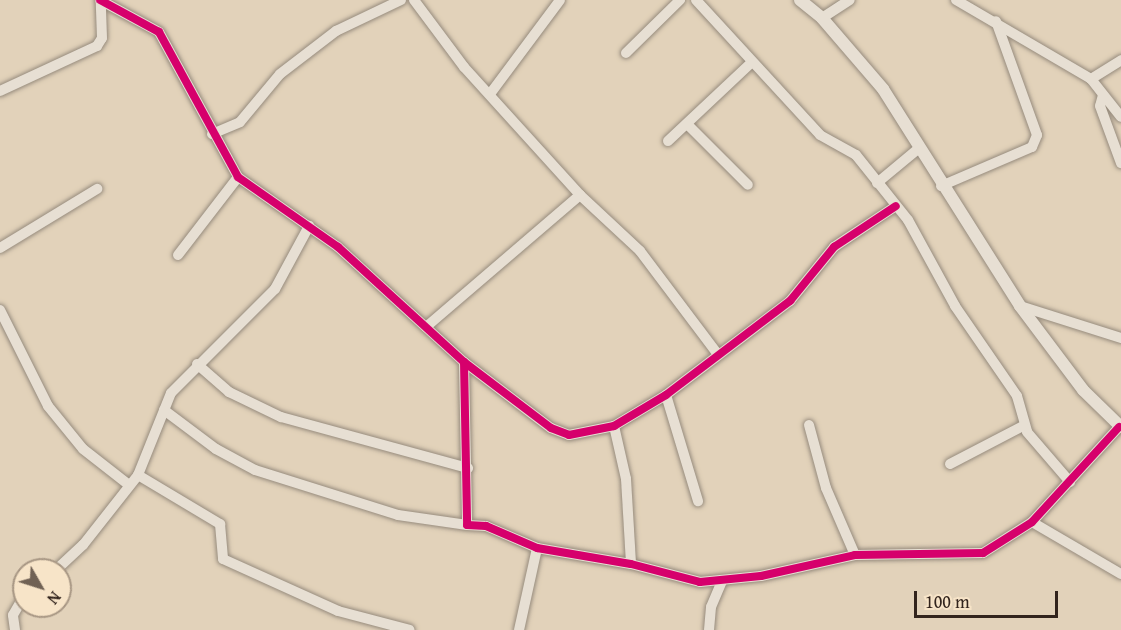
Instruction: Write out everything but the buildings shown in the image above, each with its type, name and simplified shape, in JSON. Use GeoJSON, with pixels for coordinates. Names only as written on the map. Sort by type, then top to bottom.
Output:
{"type":"FeatureCollection","features":[{"type":"Feature","properties":{"kind":"street"},"geometry":{"type":"LineString","coordinates":[[212,134],[240,122],[280,74],[336,31],[401,0]]}},
{"type":"Feature","properties":{"kind":"street"},"geometry":{"type":"LineString","coordinates":[[414,0],[442,40],[580,195],[640,251],[717,353]]}},
{"type":"Feature","properties":{"kind":"street"},"geometry":{"type":"LineString","coordinates":[[490,94],[560,0]]}},
{"type":"Feature","properties":{"kind":"street"},"geometry":{"type":"LineString","coordinates":[[626,53],[680,0]]}},
{"type":"Feature","properties":{"kind":"street"},"geometry":{"type":"LineString","coordinates":[[696,0],[751,63],[820,135],[856,155],[896,206],[916,232],[954,306],[1017,396],[1023,426],[1070,482]]}},
{"type":"Feature","properties":{"kind":"street"},"geometry":{"type":"LineString","coordinates":[[164,410],[216,449],[255,470],[398,515],[486,526],[537,548],[631,564],[661,575],[722,581],[855,555],[983,553],[1032,522],[1120,427],[1083,390],[1020,306],[940,186],[883,89],[822,18],[800,0]]}},
{"type":"Feature","properties":{"kind":"street"},"geometry":{"type":"LineString","coordinates":[[822,18],[850,0]]}},
{"type":"Feature","properties":{"kind":"street"},"geometry":{"type":"LineString","coordinates":[[956,0],[996,21],[1091,79],[1121,117]]}},
{"type":"Feature","properties":{"kind":"street"},"geometry":{"type":"LineString","coordinates":[[100,1],[159,32],[212,134],[238,177],[358,263],[464,362],[551,428],[569,435],[614,426],[666,395],[717,353],[790,301],[834,247],[896,206]]}},
{"type":"Feature","properties":{"kind":"street"},"geometry":{"type":"LineString","coordinates":[[0,91],[97,46],[102,38],[100,1]]}},
{"type":"Feature","properties":{"kind":"street"},"geometry":{"type":"LineString","coordinates":[[940,186],[1032,147],[1037,135],[996,21]]}},
{"type":"Feature","properties":{"kind":"street"},"geometry":{"type":"LineString","coordinates":[[1091,79],[1121,60]]}},
{"type":"Feature","properties":{"kind":"street"},"geometry":{"type":"LineString","coordinates":[[668,141],[751,63]]}},
{"type":"Feature","properties":{"kind":"street"},"geometry":{"type":"LineString","coordinates":[[1103,95],[1100,106],[1121,163]]}},
{"type":"Feature","properties":{"kind":"street"},"geometry":{"type":"LineString","coordinates":[[687,124],[748,185]]}},
{"type":"Feature","properties":{"kind":"street"},"geometry":{"type":"LineString","coordinates":[[877,183],[918,149]]}},
{"type":"Feature","properties":{"kind":"street"},"geometry":{"type":"LineString","coordinates":[[178,255],[238,177]]}},
{"type":"Feature","properties":{"kind":"street"},"geometry":{"type":"LineString","coordinates":[[0,248],[97,189]]}},
{"type":"Feature","properties":{"kind":"street"},"geometry":{"type":"LineString","coordinates":[[426,327],[580,195]]}},
{"type":"Feature","properties":{"kind":"street"},"geometry":{"type":"LineString","coordinates":[[69,558],[83,545],[138,475],[171,393],[197,364],[276,289],[309,226]]}},
{"type":"Feature","properties":{"kind":"street"},"geometry":{"type":"LineString","coordinates":[[1020,306],[1121,338]]}},
{"type":"Feature","properties":{"kind":"street"},"geometry":{"type":"LineString","coordinates":[[0,310],[48,406],[83,449],[129,485]]}},
{"type":"Feature","properties":{"kind":"street"},"geometry":{"type":"LineString","coordinates":[[464,362],[468,468],[467,525]]}},
{"type":"Feature","properties":{"kind":"street"},"geometry":{"type":"LineString","coordinates":[[197,364],[230,392],[281,417],[468,468]]}},
{"type":"Feature","properties":{"kind":"street"},"geometry":{"type":"LineString","coordinates":[[666,395],[698,501]]}},
{"type":"Feature","properties":{"kind":"street"},"geometry":{"type":"LineString","coordinates":[[808,425],[826,488],[855,555]]}},
{"type":"Feature","properties":{"kind":"street"},"geometry":{"type":"LineString","coordinates":[[614,426],[626,479],[631,564]]}},
{"type":"Feature","properties":{"kind":"street"},"geometry":{"type":"LineString","coordinates":[[950,464],[1023,426]]}},
{"type":"Feature","properties":{"kind":"street"},"geometry":{"type":"LineString","coordinates":[[138,475],[220,524],[223,559],[338,611],[410,630]]}},
{"type":"Feature","properties":{"kind":"street"},"geometry":{"type":"LineString","coordinates":[[1032,522],[1121,574]]}},
{"type":"Feature","properties":{"kind":"street"},"geometry":{"type":"LineString","coordinates":[[519,630],[537,548]]}},
{"type":"Feature","properties":{"kind":"street"},"geometry":{"type":"LineString","coordinates":[[709,630],[711,607],[722,581]]}},
{"type":"Feature","properties":{"kind":"cycle path"},"geometry":{"type":"LineString","coordinates":[[100,0],[159,32],[238,177],[338,247],[464,362],[551,428],[569,435],[614,426],[666,395],[790,301],[834,247],[896,206]]}},
{"type":"Feature","properties":{"kind":"cycle path"},"geometry":{"type":"LineString","coordinates":[[464,362],[467,525],[486,526],[537,548],[631,564],[700,582],[761,576],[855,555],[983,553],[1032,522],[1119,427]]}}]}
